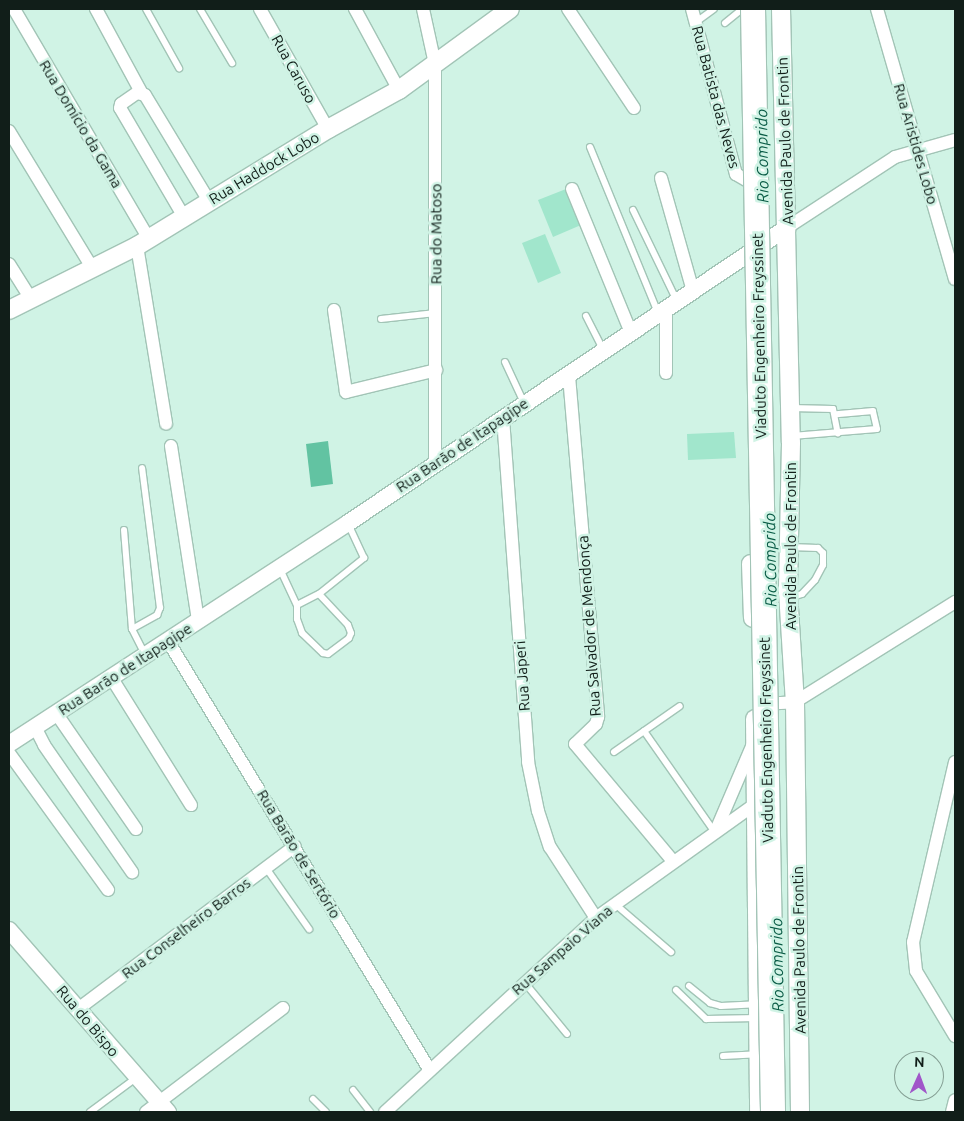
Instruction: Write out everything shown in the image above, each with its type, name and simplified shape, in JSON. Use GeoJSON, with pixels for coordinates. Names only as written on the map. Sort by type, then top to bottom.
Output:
{"type":"FeatureCollection","features":[{"type":"Feature","properties":{"kind":"highway","name":"Viaduto Engenheiro Freyssinet"},"geometry":{"type":"LineString","coordinates":[[745,9],[774,1112]]}},
{"type":"Feature","properties":{"kind":"highway","name":"Viaduto Engenheiro Freyssinet"},"geometry":{"type":"LineString","coordinates":[[769,9],[788,1112]]}},
{"type":"Feature","properties":{"kind":"main road","name":"Rua Haddock Lobo"},"geometry":{"type":"LineString","coordinates":[[9,310],[143,242],[328,129],[400,90],[486,24],[510,9]]}},
{"type":"Feature","properties":{"kind":"main road"},"geometry":{"type":"LineString","coordinates":[[745,9],[759,1112]]}},
{"type":"Feature","properties":{"kind":"main road","name":"Avenida Paulo de Frontin"},"geometry":{"type":"LineString","coordinates":[[781,9],[791,440],[788,546],[795,702],[800,1112]]}},
{"type":"Feature","properties":{"kind":"main road"},"geometry":{"type":"LineString","coordinates":[[750,443],[791,440]]}},
{"type":"Feature","properties":{"kind":"main road"},"geometry":{"type":"LineString","coordinates":[[752,594],[789,595]]}},
{"type":"Feature","properties":{"kind":"main road"},"geometry":{"type":"LineString","coordinates":[[754,805],[795,804]]}},
{"type":"Feature","properties":{"kind":"main road"},"geometry":{"type":"LineString","coordinates":[[758,1019],[800,1034]]}},
{"type":"Feature","properties":{"kind":"street","name":"Rua Domício da Gama"},"geometry":{"type":"LineString","coordinates":[[14,9],[143,242]]}},
{"type":"Feature","properties":{"kind":"street"},"geometry":{"type":"LineString","coordinates":[[96,9],[141,92],[209,201]]}},
{"type":"Feature","properties":{"kind":"street","name":"Rua Caruso"},"geometry":{"type":"LineString","coordinates":[[260,9],[328,129]]}},
{"type":"Feature","properties":{"kind":"street"},"geometry":{"type":"LineString","coordinates":[[355,9],[400,90]]}},
{"type":"Feature","properties":{"kind":"street","name":"Rua do Matoso"},"geometry":{"type":"LineString","coordinates":[[423,9],[435,64],[437,313],[435,461]]}},
{"type":"Feature","properties":{"kind":"street"},"geometry":{"type":"LineString","coordinates":[[486,24],[497,9]]}},
{"type":"Feature","properties":{"kind":"street"},"geometry":{"type":"LineString","coordinates":[[568,9],[634,108]]}},
{"type":"Feature","properties":{"kind":"street","name":"Rua Batista das Neves"},"geometry":{"type":"LineString","coordinates":[[692,9],[705,39],[736,174],[746,180]]}},
{"type":"Feature","properties":{"kind":"street","name":"Rua Aristides Lobo"},"geometry":{"type":"LineString","coordinates":[[879,10],[955,279]]}},
{"type":"Feature","properties":{"kind":"street"},"geometry":{"type":"LineString","coordinates":[[141,92],[121,104],[120,108],[184,217]]}},
{"type":"Feature","properties":{"kind":"street"},"geometry":{"type":"LineString","coordinates":[[9,131],[93,269]]}},
{"type":"Feature","properties":{"kind":"street","name":"Rua Barão de Itapagipe"},"geometry":{"type":"LineString","coordinates":[[9,744],[348,523],[435,461],[569,376],[895,157],[917,149],[955,140]]}},
{"type":"Feature","properties":{"kind":"street"},"geometry":{"type":"LineString","coordinates":[[661,178],[693,291]]}},
{"type":"Feature","properties":{"kind":"street"},"geometry":{"type":"LineString","coordinates":[[572,189],[631,333]]}},
{"type":"Feature","properties":{"kind":"street"},"geometry":{"type":"LineString","coordinates":[[143,242],[166,424]]}},
{"type":"Feature","properties":{"kind":"street"},"geometry":{"type":"LineString","coordinates":[[9,264],[31,299]]}},
{"type":"Feature","properties":{"kind":"street"},"geometry":{"type":"LineString","coordinates":[[666,373],[668,308]]}},
{"type":"Feature","properties":{"kind":"street"},"geometry":{"type":"LineString","coordinates":[[334,310],[346,392],[436,370]]}},
{"type":"Feature","properties":{"kind":"street","name":"Rua Salvador de Mendonça"},"geometry":{"type":"LineString","coordinates":[[569,376],[598,717],[596,724],[575,744],[672,861]]}},
{"type":"Feature","properties":{"kind":"street","name":"Rua Japeri"},"geometry":{"type":"LineString","coordinates":[[503,418],[528,762],[538,812],[550,847],[596,918]]}},
{"type":"Feature","properties":{"kind":"street"},"geometry":{"type":"LineString","coordinates":[[171,446],[198,621]]}},
{"type":"Feature","properties":{"kind":"street"},"geometry":{"type":"LineString","coordinates":[[755,704],[795,702],[955,602]]}},
{"type":"Feature","properties":{"kind":"street","name":"Rua Barão de Sertório"},"geometry":{"type":"LineString","coordinates":[[168,641],[295,846],[429,1069]]}},
{"type":"Feature","properties":{"kind":"street"},"geometry":{"type":"LineString","coordinates":[[111,678],[191,805]]}},
{"type":"Feature","properties":{"kind":"street"},"geometry":{"type":"LineString","coordinates":[[56,714],[136,829]]}},
{"type":"Feature","properties":{"kind":"street"},"geometry":{"type":"LineString","coordinates":[[35,727],[44,746],[132,872]]}},
{"type":"Feature","properties":{"kind":"street"},"geometry":{"type":"LineString","coordinates":[[716,830],[754,739]]}},
{"type":"Feature","properties":{"kind":"street"},"geometry":{"type":"LineString","coordinates":[[9,753],[108,890]]}},
{"type":"Feature","properties":{"kind":"street"},"geometry":{"type":"LineString","coordinates":[[955,762],[954,778],[913,942],[916,971],[955,1036]]}},
{"type":"Feature","properties":{"kind":"street","name":"Rua Sampaio Viana"},"geometry":{"type":"LineString","coordinates":[[385,1112],[429,1069],[596,918],[672,861],[754,805]]}},
{"type":"Feature","properties":{"kind":"street","name":"Rua Conselheiro Barros"},"geometry":{"type":"LineString","coordinates":[[78,1009],[295,846]]}},
{"type":"Feature","properties":{"kind":"street","name":"Rua do Bispo"},"geometry":{"type":"LineString","coordinates":[[9,930],[136,1078],[158,1109]]}},
{"type":"Feature","properties":{"kind":"street"},"geometry":{"type":"LineString","coordinates":[[158,1109],[283,1008]]}},
{"type":"Feature","properties":{"kind":"street"},"geometry":{"type":"LineString","coordinates":[[952,1112],[955,1100]]}},
{"type":"Feature","properties":{"kind":"lane"},"geometry":{"type":"LineString","coordinates":[[146,9],[179,68]]}},
{"type":"Feature","properties":{"kind":"lane"},"geometry":{"type":"LineString","coordinates":[[200,9],[232,63]]}},
{"type":"Feature","properties":{"kind":"lane"},"geometry":{"type":"LineString","coordinates":[[696,22],[714,9]]}},
{"type":"Feature","properties":{"kind":"lane"},"geometry":{"type":"LineString","coordinates":[[725,23],[745,9]]}},
{"type":"Feature","properties":{"kind":"lane"},"geometry":{"type":"LineString","coordinates":[[590,147],[668,308]]}},
{"type":"Feature","properties":{"kind":"lane"},"geometry":{"type":"LineString","coordinates":[[633,210],[668,308]]}},
{"type":"Feature","properties":{"kind":"lane"},"geometry":{"type":"LineString","coordinates":[[381,318],[437,313]]}},
{"type":"Feature","properties":{"kind":"lane"},"geometry":{"type":"LineString","coordinates":[[586,316],[604,351]]}},
{"type":"Feature","properties":{"kind":"lane"},"geometry":{"type":"LineString","coordinates":[[505,362],[524,403]]}},
{"type":"Feature","properties":{"kind":"lane"},"geometry":{"type":"LineString","coordinates":[[790,408],[829,407],[836,414],[838,434]]}},
{"type":"Feature","properties":{"kind":"lane"},"geometry":{"type":"LineString","coordinates":[[791,440],[838,434],[875,432],[878,425],[873,411],[836,414]]}},
{"type":"Feature","properties":{"kind":"lane"},"geometry":{"type":"LineString","coordinates":[[132,629],[157,615],[160,608],[142,468]]}},
{"type":"Feature","properties":{"kind":"lane"},"geometry":{"type":"LineString","coordinates":[[297,605],[319,594],[364,558],[355,544],[354,530],[348,523]]}},
{"type":"Feature","properties":{"kind":"lane"},"geometry":{"type":"LineString","coordinates":[[124,530],[132,629],[146,655]]}},
{"type":"Feature","properties":{"kind":"lane"},"geometry":{"type":"LineString","coordinates":[[788,546],[818,548],[824,553],[823,565],[815,580],[802,594],[789,595]]}},
{"type":"Feature","properties":{"kind":"lane"},"geometry":{"type":"LineString","coordinates":[[279,568],[297,605],[297,619],[302,632],[323,653],[333,652],[349,638],[350,633],[348,625],[319,594]]}},
{"type":"Feature","properties":{"kind":"lane"},"geometry":{"type":"LineString","coordinates":[[614,752],[680,706]]}},
{"type":"Feature","properties":{"kind":"lane"},"geometry":{"type":"LineString","coordinates":[[644,731],[716,830]]}},
{"type":"Feature","properties":{"kind":"lane"},"geometry":{"type":"LineString","coordinates":[[266,868],[309,929]]}},
{"type":"Feature","properties":{"kind":"lane"},"geometry":{"type":"LineString","coordinates":[[615,904],[671,952]]}},
{"type":"Feature","properties":{"kind":"lane"},"geometry":{"type":"LineString","coordinates":[[524,982],[567,1034]]}},
{"type":"Feature","properties":{"kind":"lane"},"geometry":{"type":"LineString","coordinates":[[689,986],[710,1003],[758,1019]]}},
{"type":"Feature","properties":{"kind":"lane"},"geometry":{"type":"LineString","coordinates":[[676,990],[706,1019],[758,1019]]}},
{"type":"Feature","properties":{"kind":"lane"},"geometry":{"type":"LineString","coordinates":[[723,1056],[758,1054]]}},
{"type":"Feature","properties":{"kind":"lane"},"geometry":{"type":"LineString","coordinates":[[90,1112],[136,1078]]}},
{"type":"Feature","properties":{"kind":"lane"},"geometry":{"type":"LineString","coordinates":[[353,1090],[370,1112]]}},
{"type":"Feature","properties":{"kind":"lane"},"geometry":{"type":"LineString","coordinates":[[313,1099],[326,1112]]}},
{"type":"Feature","properties":{"kind":"shaded area"},"geometry":{"type":"Polygon","coordinates":[[[566,189],[581,225],[553,237],[538,200],[566,189]]]}},
{"type":"Feature","properties":{"kind":"shaded area"},"geometry":{"type":"Polygon","coordinates":[[[545,234],[561,273],[538,283],[522,243],[545,234]]]}},
{"type":"Feature","properties":{"kind":"shaded area"},"geometry":{"type":"Polygon","coordinates":[[[734,432],[736,458],[688,460],[687,434],[734,432]]]}},
{"type":"Feature","properties":{"kind":"shaded area"},"geometry":{"type":"Polygon","coordinates":[[[328,441],[333,484],[311,487],[306,444],[328,441]]]}},
{"type":"Feature","properties":{"kind":"water label","name":"Rio Comprido"},"geometry":{"type":"Point","coordinates":[762,156]}},
{"type":"Feature","properties":{"kind":"water label","name":"Rio Comprido"},"geometry":{"type":"Point","coordinates":[770,560]}},
{"type":"Feature","properties":{"kind":"water label","name":"Rio Comprido"},"geometry":{"type":"Point","coordinates":[777,965]}}]}
